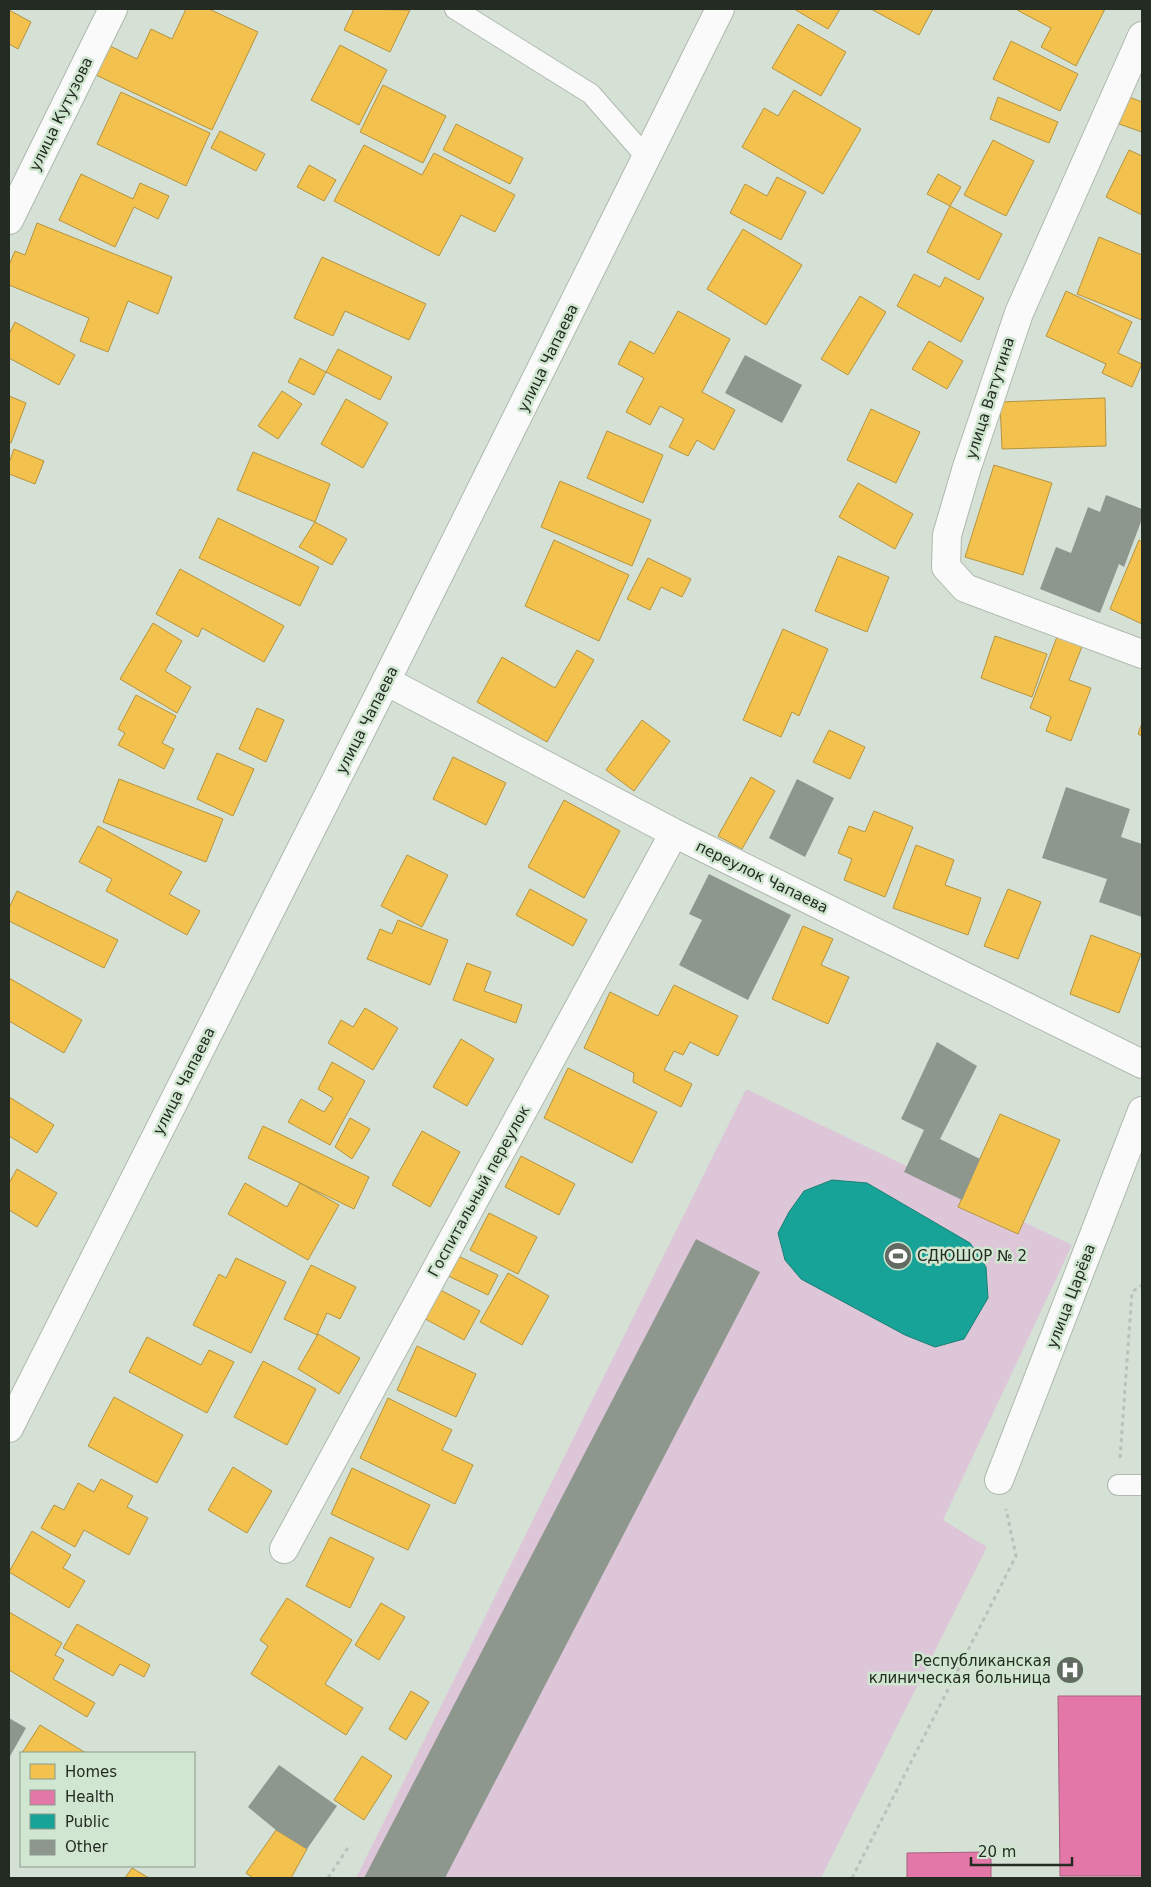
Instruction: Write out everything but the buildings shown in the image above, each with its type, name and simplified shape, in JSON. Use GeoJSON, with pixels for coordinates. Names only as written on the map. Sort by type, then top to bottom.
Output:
{"type":"FeatureCollection","features":[{"type":"Feature","properties":{"kind":"street","name":"улица Кутузова"},"geometry":{"type":"LineString","coordinates":[[9,220],[113,9]]}},
{"type":"Feature","properties":{"kind":"street","name":"улица Чапаева"},"geometry":{"type":"LineString","coordinates":[[9,1428],[386,682],[720,9]]}},
{"type":"Feature","properties":{"kind":"street","name":"улица Ватутина"},"geometry":{"type":"LineString","coordinates":[[1142,36],[1019,313],[967,467],[947,535],[946,568],[965,588],[1142,654]]}},
{"type":"Feature","properties":{"kind":"street","name":"переулок Чапаева"},"geometry":{"type":"LineString","coordinates":[[386,682],[674,833],[1142,1064]]}},
{"type":"Feature","properties":{"kind":"street","name":"Госпитальный переулок"},"geometry":{"type":"LineString","coordinates":[[284,1550],[674,833]]}},
{"type":"Feature","properties":{"kind":"street","name":"улица Царёва"},"geometry":{"type":"LineString","coordinates":[[999,1480],[1142,1112]]}},
{"type":"Feature","properties":{"kind":"lane"},"geometry":{"type":"LineString","coordinates":[[456,9],[591,94],[647,158]]}},
{"type":"Feature","properties":{"kind":"lane"},"geometry":{"type":"LineString","coordinates":[[1118,1485],[1142,1485]]}},
{"type":"Feature","properties":{"kind":"path"},"geometry":{"type":"LineString","coordinates":[[1118,1485],[1132,1292],[1142,1285]]}},
{"type":"Feature","properties":{"kind":"path"},"geometry":{"type":"LineString","coordinates":[[852,1878],[1016,1556],[999,1480]]}},
{"type":"Feature","properties":{"kind":"path"},"geometry":{"type":"LineString","coordinates":[[328,1878],[349,1846]]}},
{"type":"Feature","properties":{"kind":"shaded area"},"geometry":{"type":"Polygon","coordinates":[[[746,1089],[1072,1245],[943,1520],[987,1547],[821,1878],[356,1878],[746,1089]]]}},
{"type":"Feature","properties":{"kind":"place","name":"СДЮШОР № 2"},"geometry":{"type":"Point","coordinates":[898,1256]}},
{"type":"Feature","properties":{"kind":"place","name":"Республиканская клиническая больница"},"geometry":{"type":"Point","coordinates":[1070,1670]}}]}
